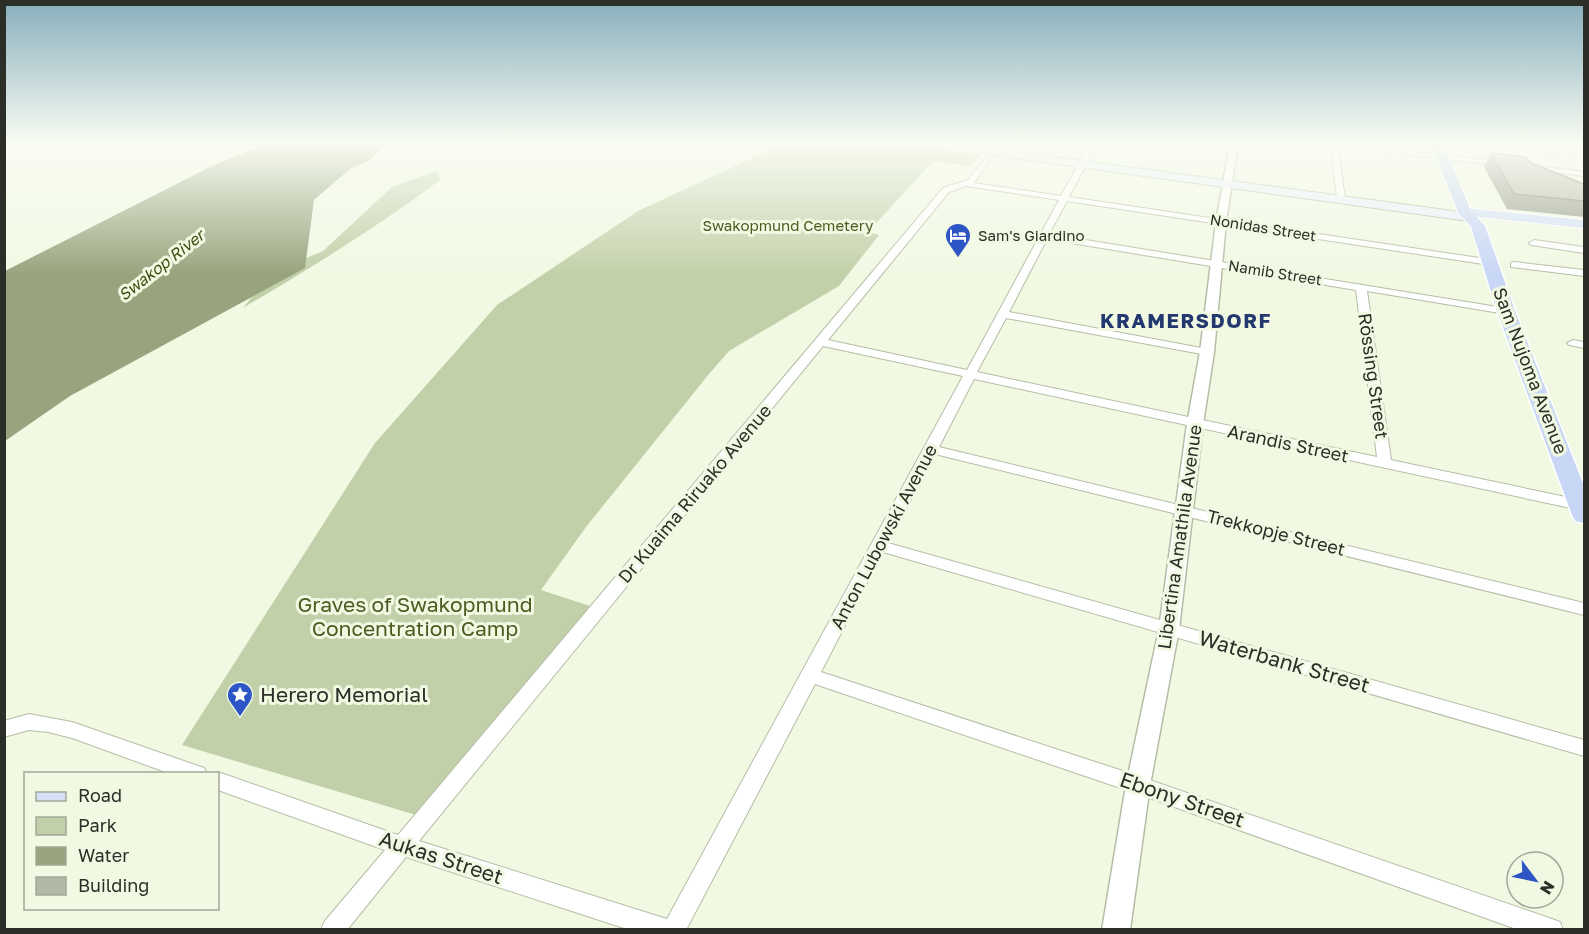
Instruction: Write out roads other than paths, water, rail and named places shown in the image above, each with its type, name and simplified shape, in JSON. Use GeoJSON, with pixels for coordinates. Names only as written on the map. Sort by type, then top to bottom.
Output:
{"type":"FeatureCollection","features":[{"type":"Feature","properties":{"kind":"highway","name":"Sam Nujoma Avenue"},"geometry":{"type":"LineString","coordinates":[[1460,188],[1474,219],[1506,311],[1582,510]]}},
{"type":"Feature","properties":{"kind":"main road"},"geometry":{"type":"LineString","coordinates":[[1277,188],[1500,223],[1512,222],[1584,230]]}},
{"type":"Feature","properties":{"kind":"main road"},"geometry":{"type":"LineString","coordinates":[[1474,219],[1584,224]]}},
{"type":"Feature","properties":{"kind":"street","name":"Dr Kuaima Riruako Avenue"},"geometry":{"type":"LineString","coordinates":[[332,930],[946,190],[954,188]]}},
{"type":"Feature","properties":{"kind":"street","name":"Nonidas Street"},"geometry":{"type":"LineString","coordinates":[[989,188],[1490,262]]}},
{"type":"Feature","properties":{"kind":"street","name":"Anton Lubowski Avenue"},"geometry":{"type":"LineString","coordinates":[[674,930],[1070,188]]}},
{"type":"Feature","properties":{"kind":"street","name":"Libertina Amathila Avenue"},"geometry":{"type":"LineString","coordinates":[[1116,930],[1138,785],[1169,628],[1195,424],[1207,352],[1226,188]]}},
{"type":"Feature","properties":{"kind":"street"},"geometry":{"type":"LineString","coordinates":[[1340,188],[1341,196]]}},
{"type":"Feature","properties":{"kind":"street","name":"Namib Street"},"geometry":{"type":"LineString","coordinates":[[1043,236],[1506,311]]}},
{"type":"Feature","properties":{"kind":"street"},"geometry":{"type":"LineString","coordinates":[[1534,243],[1584,250]]}},
{"type":"Feature","properties":{"kind":"street"},"geometry":{"type":"LineString","coordinates":[[1514,266],[1584,273]]}},
{"type":"Feature","properties":{"kind":"street","name":"Rössing Street"},"geometry":{"type":"LineString","coordinates":[[1360,287],[1385,464]]}},
{"type":"Feature","properties":{"kind":"street"},"geometry":{"type":"LineString","coordinates":[[1001,314],[1207,352]]}},
{"type":"Feature","properties":{"kind":"street","name":"Arandis Street"},"geometry":{"type":"LineString","coordinates":[[820,342],[1385,464],[1582,510]]}},
{"type":"Feature","properties":{"kind":"street","name":"Trekkopje Street"},"geometry":{"type":"LineString","coordinates":[[932,449],[1584,609]]}},
{"type":"Feature","properties":{"kind":"street","name":"Waterbank Street"},"geometry":{"type":"LineString","coordinates":[[879,546],[1584,748]]}},
{"type":"Feature","properties":{"kind":"street","name":"Ebony Street"},"geometry":{"type":"LineString","coordinates":[[810,675],[1138,785],[1552,930]]}},
{"type":"Feature","properties":{"kind":"street"},"geometry":{"type":"LineString","coordinates":[[4,729],[29,722],[48,724],[72,730],[191,772]]}},
{"type":"Feature","properties":{"kind":"street","name":"Aukas Street"},"geometry":{"type":"LineString","coordinates":[[219,781],[402,846],[666,930]]}},
{"type":"Feature","properties":{"kind":"water","name":"Swakop River"},"geometry":{"type":"Polygon","coordinates":[[[169,188],[328,188],[314,200],[305,268],[70,396],[5,441],[5,271],[169,188]]]}},
{"type":"Feature","properties":{"kind":"place","name":"Sam's Giardino"},"geometry":{"type":"Point","coordinates":[958,259]}},
{"type":"Feature","properties":{"kind":"place","name":"Herero Memorial"},"geometry":{"type":"Point","coordinates":[240,718]}},
{"type":"Feature","properties":{"kind":"district","name":"KRAMERSDORF"},"geometry":{"type":"Point","coordinates":[1186,321]}},
{"type":"Feature","properties":{"kind":"park label","name":"Swakopmund Cemetery"},"geometry":{"type":"Point","coordinates":[788,226]}},
{"type":"Feature","properties":{"kind":"park label","name":"Graves of Swakopmund Concentration Camp"},"geometry":{"type":"Point","coordinates":[415,617]}}]}
